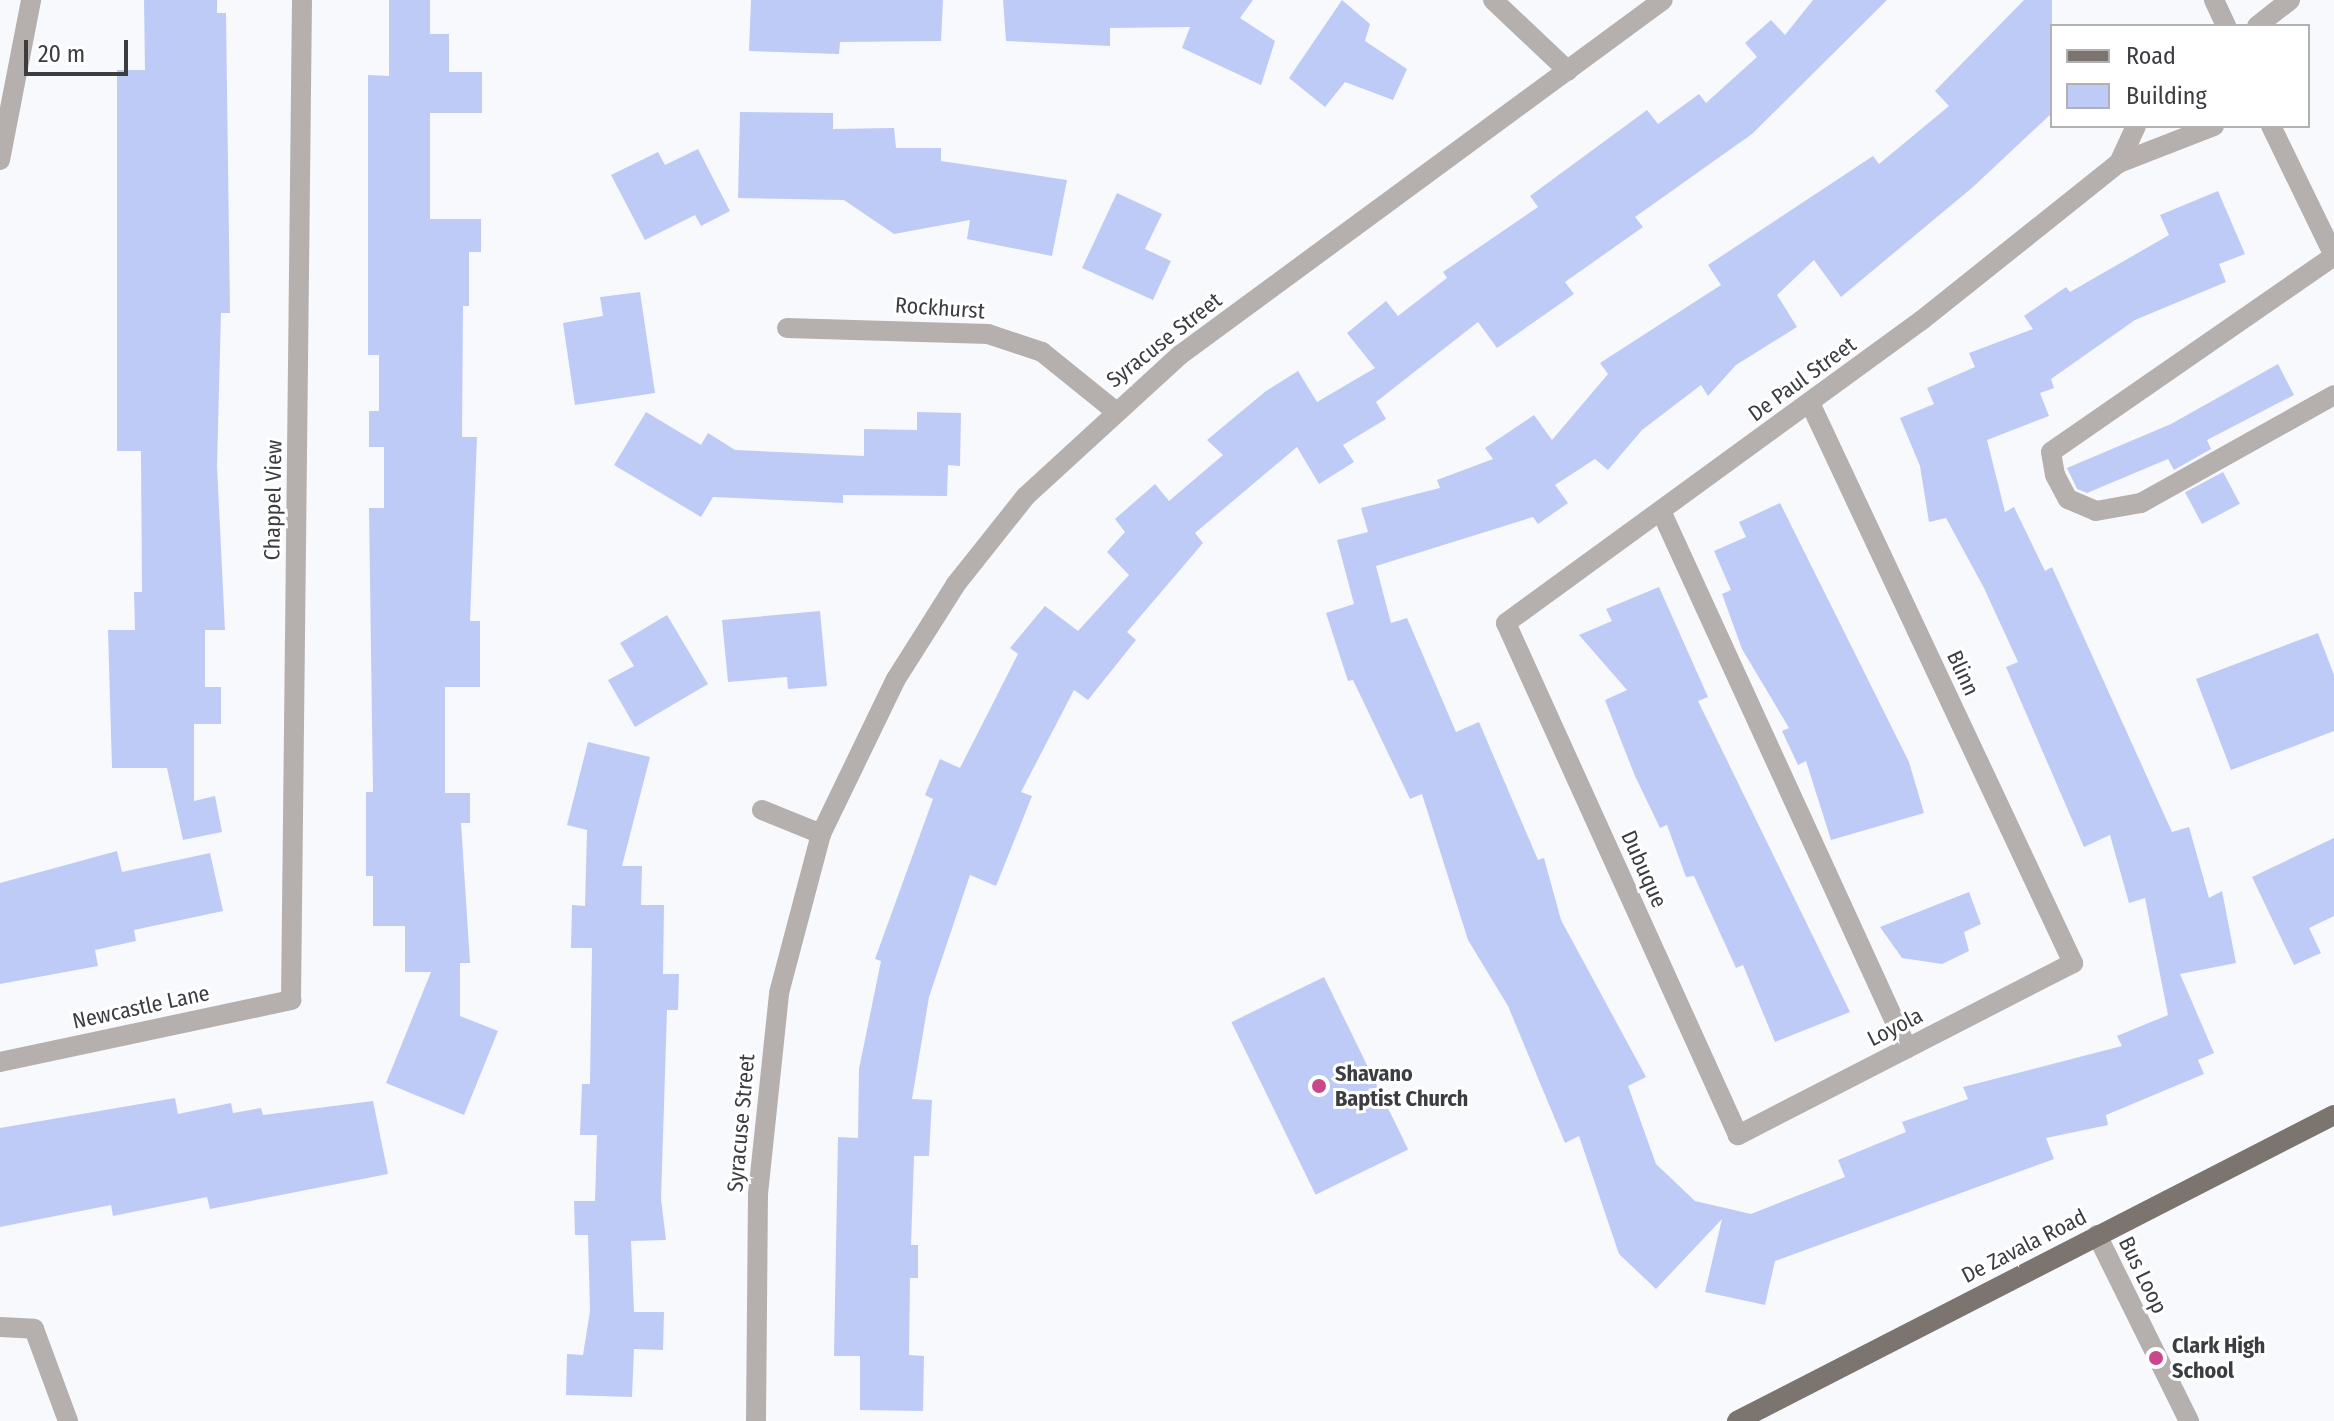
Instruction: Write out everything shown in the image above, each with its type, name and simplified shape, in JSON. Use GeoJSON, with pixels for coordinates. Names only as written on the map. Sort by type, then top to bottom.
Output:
{"type":"FeatureCollection","features":[{"type":"Feature","properties":{"kind":"main road","name":"De Zavala Road"},"geometry":{"type":"LineString","coordinates":[[1737,1421],[2334,1115]]}},
{"type":"Feature","properties":{"kind":"street"},"geometry":{"type":"LineString","coordinates":[[0,160],[31,0]]}},
{"type":"Feature","properties":{"kind":"street","name":"Chappel View"},"geometry":{"type":"LineString","coordinates":[[291,1000],[302,0]]}},
{"type":"Feature","properties":{"kind":"street"},"geometry":{"type":"LineString","coordinates":[[1493,0],[1568,71]]}},
{"type":"Feature","properties":{"kind":"street","name":"Syracuse Street"},"geometry":{"type":"LineString","coordinates":[[756,1421],[763,1104],[779,993],[821,834],[896,679],[956,584],[1026,496],[1114,410],[1663,0]]}},
{"type":"Feature","properties":{"kind":"street"},"geometry":{"type":"LineString","coordinates":[[2214,0],[2225,24]]}},
{"type":"Feature","properties":{"kind":"street"},"geometry":{"type":"LineString","coordinates":[[2260,24],[2290,0]]}},
{"type":"Feature","properties":{"kind":"street","name":"De Paul Street"},"geometry":{"type":"LineString","coordinates":[[2119,163],[2135,128]]}},
{"type":"Feature","properties":{"kind":"street","name":"De Paul Street"},"geometry":{"type":"LineString","coordinates":[[1506,623],[1810,403],[2119,163],[2209,128]]}},
{"type":"Feature","properties":{"kind":"street"},"geometry":{"type":"LineString","coordinates":[[2272,128],[2334,256],[2051,452],[2055,475],[2068,499],[2096,511],[2141,503],[2334,395]]}},
{"type":"Feature","properties":{"kind":"street","name":"Rockhurst"},"geometry":{"type":"LineString","coordinates":[[787,328],[988,334],[1042,352],[1114,410]]}},
{"type":"Feature","properties":{"kind":"street","name":"Blinn"},"geometry":{"type":"LineString","coordinates":[[1810,403],[2073,963]]}},
{"type":"Feature","properties":{"kind":"street"},"geometry":{"type":"LineString","coordinates":[[1661,511],[1907,1048]]}},
{"type":"Feature","properties":{"kind":"street","name":"Dubuque"},"geometry":{"type":"LineString","coordinates":[[1506,623],[1738,1135]]}},
{"type":"Feature","properties":{"kind":"street"},"geometry":{"type":"LineString","coordinates":[[762,810],[821,834]]}},
{"type":"Feature","properties":{"kind":"street","name":"Loyola"},"geometry":{"type":"LineString","coordinates":[[1738,1135],[2073,963]]}},
{"type":"Feature","properties":{"kind":"street","name":"Newcastle Lane"},"geometry":{"type":"LineString","coordinates":[[0,1062],[291,1000]]}},
{"type":"Feature","properties":{"kind":"street","name":"Bus Loop"},"geometry":{"type":"LineString","coordinates":[[2097,1235],[2189,1421]]}},
{"type":"Feature","properties":{"kind":"street"},"geometry":{"type":"LineString","coordinates":[[0,1327],[34,1329],[68,1421]]}},
{"type":"Feature","properties":{"kind":"building"},"geometry":{"type":"Polygon","coordinates":[[[144,0],[217,0],[217,13],[226,13],[230,313],[221,313],[217,466],[225,630],[205,630],[205,687],[221,687],[221,724],[194,724],[194,801],[215,796],[222,832],[183,840],[167,768],[112,768],[108,630],[135,630],[134,592],[142,592],[141,451],[117,451],[117,70],[145,70],[144,0]]]}},
{"type":"Feature","properties":{"kind":"building"},"geometry":{"type":"Polygon","coordinates":[[[389,0],[430,0],[430,34],[449,34],[449,72],[482,72],[482,113],[430,113],[430,219],[481,219],[481,252],[469,252],[469,306],[463,306],[462,437],[477,437],[470,621],[480,621],[480,687],[445,687],[445,793],[470,793],[470,823],[461,823],[470,963],[460,963],[460,1016],[498,1031],[464,1115],[386,1083],[431,972],[405,972],[405,926],[373,926],[373,876],[366,876],[366,792],[373,792],[369,508],[384,508],[384,447],[369,447],[369,411],[379,411],[379,355],[368,355],[368,75],[389,76],[389,0]]]}},
{"type":"Feature","properties":{"kind":"building"},"geometry":{"type":"Polygon","coordinates":[[[751,0],[943,0],[941,41],[840,42],[839,54],[749,51],[751,0]]]}},
{"type":"Feature","properties":{"kind":"building"},"geometry":{"type":"Polygon","coordinates":[[[1003,0],[1253,0],[1240,18],[1275,41],[1261,85],[1182,48],[1190,27],[1110,28],[1110,46],[1006,41],[1003,0]]]}},
{"type":"Feature","properties":{"kind":"building"},"geometry":{"type":"Polygon","coordinates":[[[1342,0],[1370,24],[1365,41],[1407,69],[1393,100],[1345,82],[1325,107],[1289,78],[1342,0]]]}},
{"type":"Feature","properties":{"kind":"building"},"geometry":{"type":"Polygon","coordinates":[[[1813,0],[1887,0],[1752,134],[1635,217],[1643,227],[1565,282],[1574,294],[1497,348],[1478,322],[1376,402],[1386,419],[1343,445],[1354,462],[1319,484],[1297,447],[1195,533],[1203,543],[1127,632],[1136,640],[1088,700],[1074,690],[1021,792],[1032,796],[996,886],[970,875],[929,997],[912,1099],[932,1100],[929,1156],[914,1156],[911,1245],[918,1245],[918,1278],[910,1278],[909,1355],[924,1356],[923,1411],[860,1410],[860,1356],[834,1356],[838,1137],[858,1138],[859,1069],[881,961],[875,959],[933,799],[925,795],[940,759],[960,768],[1018,654],[1010,648],[1045,606],[1078,631],[1129,575],[1107,552],[1125,532],[1115,519],[1155,484],[1169,501],[1223,455],[1207,440],[1266,391],[1298,371],[1317,402],[1375,368],[1347,333],[1386,301],[1398,316],[1447,278],[1443,272],[1538,207],[1530,196],[1647,110],[1658,124],[1699,94],[1706,103],[1757,57],[1745,43],[1771,20],[1785,35],[1813,0]]]}},
{"type":"Feature","properties":{"kind":"building"},"geometry":{"type":"Polygon","coordinates":[[[2024,0],[2052,0],[2050,115],[1973,187],[1841,297],[1814,260],[1777,295],[1797,327],[1736,365],[1708,396],[1701,385],[1642,430],[1608,470],[1595,459],[1555,485],[1568,503],[1538,524],[1533,517],[1376,566],[1391,623],[1407,618],[1456,732],[1479,722],[1538,860],[1544,858],[1561,920],[1646,1077],[1628,1086],[1656,1164],[1695,1201],[1751,1214],[1845,1177],[1838,1160],[1906,1132],[1902,1122],[1968,1099],[1963,1087],[2122,1046],[2117,1036],[2168,1015],[2145,898],[2129,903],[2110,835],[2084,847],[2006,667],[2018,662],[1984,588],[1946,518],[1929,522],[1920,466],[1900,418],[1934,404],[1927,388],[1975,367],[1969,353],[2033,329],[2024,316],[2066,287],[2070,292],[2169,235],[2160,215],[2218,191],[2245,254],[2219,264],[2226,282],[2135,320],[2051,379],[2054,388],[2040,393],[2049,416],[1987,440],[2005,512],[2014,507],[2045,571],[2052,567],[2172,832],[2189,827],[2209,898],[2222,891],[2236,963],[2180,974],[2214,1053],[2198,1060],[2204,1074],[2106,1115],[2108,1125],[2046,1138],[2054,1159],[1775,1261],[1765,1305],[1705,1292],[1722,1219],[1656,1289],[1619,1254],[1579,1136],[1565,1143],[1508,1006],[1468,940],[1422,794],[1410,799],[1353,680],[1348,681],[1326,613],[1354,604],[1337,540],[1368,532],[1361,508],[1440,488],[1437,480],[1493,459],[1485,448],[1534,415],[1552,440],[1608,374],[1600,363],[1721,285],[1708,265],[1873,156],[1879,164],[1949,106],[1935,91],[2024,0]]]}},
{"type":"Feature","properties":{"kind":"building"},"geometry":{"type":"Polygon","coordinates":[[[740,112],[833,113],[833,129],[894,128],[896,148],[941,148],[941,161],[1067,180],[1052,256],[967,239],[970,220],[894,234],[844,200],[738,198],[740,112]]]}},
{"type":"Feature","properties":{"kind":"building"},"geometry":{"type":"Polygon","coordinates":[[[698,149],[730,211],[701,226],[695,215],[645,240],[611,175],[658,152],[665,165],[698,149]]]}},
{"type":"Feature","properties":{"kind":"building"},"geometry":{"type":"Polygon","coordinates":[[[1117,193],[1162,214],[1145,249],[1171,261],[1153,300],[1082,268],[1117,193]]]}},
{"type":"Feature","properties":{"kind":"building"},"geometry":{"type":"Polygon","coordinates":[[[640,292],[655,393],[575,405],[563,323],[603,316],[600,297],[640,292]]]}},
{"type":"Feature","properties":{"kind":"building"},"geometry":{"type":"Polygon","coordinates":[[[2278,364],[2294,395],[2207,440],[2211,449],[2174,470],[2168,459],[2087,493],[2077,489],[2067,468],[2171,424],[2278,364]]]}},
{"type":"Feature","properties":{"kind":"building"},"geometry":{"type":"Polygon","coordinates":[[[646,412],[701,445],[708,433],[735,450],[864,456],[864,429],[917,430],[917,412],[961,413],[960,466],[948,465],[947,496],[843,495],[843,503],[713,497],[701,517],[614,465],[646,412]]]}},
{"type":"Feature","properties":{"kind":"building"},"geometry":{"type":"Polygon","coordinates":[[[2223,472],[2240,504],[2202,524],[2185,492],[2223,472]]]}},
{"type":"Feature","properties":{"kind":"building"},"geometry":{"type":"Polygon","coordinates":[[[1780,503],[1909,762],[1924,813],[1831,840],[1806,761],[1798,765],[1782,731],[1789,728],[1742,649],[1722,594],[1731,590],[1714,551],[1746,537],[1739,522],[1780,503]]]}},
{"type":"Feature","properties":{"kind":"building"},"geometry":{"type":"Polygon","coordinates":[[[1659,587],[1708,697],[1698,701],[1850,1012],[1775,1042],[1743,965],[1736,968],[1694,876],[1686,877],[1667,825],[1660,828],[1635,776],[1605,700],[1627,690],[1579,635],[1612,621],[1606,609],[1659,587]]]}},
{"type":"Feature","properties":{"kind":"building"},"geometry":{"type":"Polygon","coordinates":[[[820,611],[827,686],[788,689],[787,677],[728,682],[722,620],[820,611]]]}},
{"type":"Feature","properties":{"kind":"building"},"geometry":{"type":"Polygon","coordinates":[[[667,615],[708,684],[635,727],[608,680],[634,666],[620,643],[667,615]]]}},
{"type":"Feature","properties":{"kind":"building"},"geometry":{"type":"Polygon","coordinates":[[[2318,633],[2334,675],[2334,731],[2231,770],[2196,679],[2318,633]]]}},
{"type":"Feature","properties":{"kind":"building"},"geometry":{"type":"Polygon","coordinates":[[[588,742],[650,757],[622,866],[642,866],[641,905],[664,905],[663,974],[679,974],[678,1010],[667,1010],[661,1199],[666,1240],[631,1241],[634,1312],[664,1312],[663,1350],[634,1349],[632,1397],[566,1395],[567,1354],[583,1355],[590,1311],[588,1235],[575,1235],[574,1201],[595,1201],[597,1135],[580,1135],[582,1084],[590,1084],[592,948],[571,948],[572,905],[585,906],[587,830],[567,825],[588,742]]]}},
{"type":"Feature","properties":{"kind":"building"},"geometry":{"type":"Polygon","coordinates":[[[2334,838],[2334,916],[2309,928],[2321,953],[2294,965],[2252,877],[2334,838]]]}},
{"type":"Feature","properties":{"kind":"building"},"geometry":{"type":"Polygon","coordinates":[[[117,851],[122,872],[210,853],[223,911],[134,930],[136,941],[95,950],[98,966],[0,984],[0,883],[117,851]]]}},
{"type":"Feature","properties":{"kind":"building"},"geometry":{"type":"Polygon","coordinates":[[[1969,892],[1981,924],[1964,932],[1969,951],[1942,964],[1902,958],[1880,927],[1969,892]]]}},
{"type":"Feature","properties":{"kind":"building","name":"Shavano Baptist Church"},"geometry":{"type":"Polygon","coordinates":[[[1324,977],[1408,1150],[1316,1195],[1231,1022],[1324,977]]]}},
{"type":"Feature","properties":{"kind":"building"},"geometry":{"type":"Polygon","coordinates":[[[175,1098],[178,1114],[231,1103],[233,1113],[261,1108],[263,1115],[373,1101],[388,1174],[210,1209],[207,1197],[113,1216],[111,1205],[0,1227],[0,1128],[175,1098]]]}},
{"type":"Feature","properties":{"kind":"place","name":"Shavano Baptist Church"},"geometry":{"type":"Point","coordinates":[1319,1086]}},
{"type":"Feature","properties":{"kind":"place","name":"Clark High School"},"geometry":{"type":"Point","coordinates":[2156,1358]}}]}
